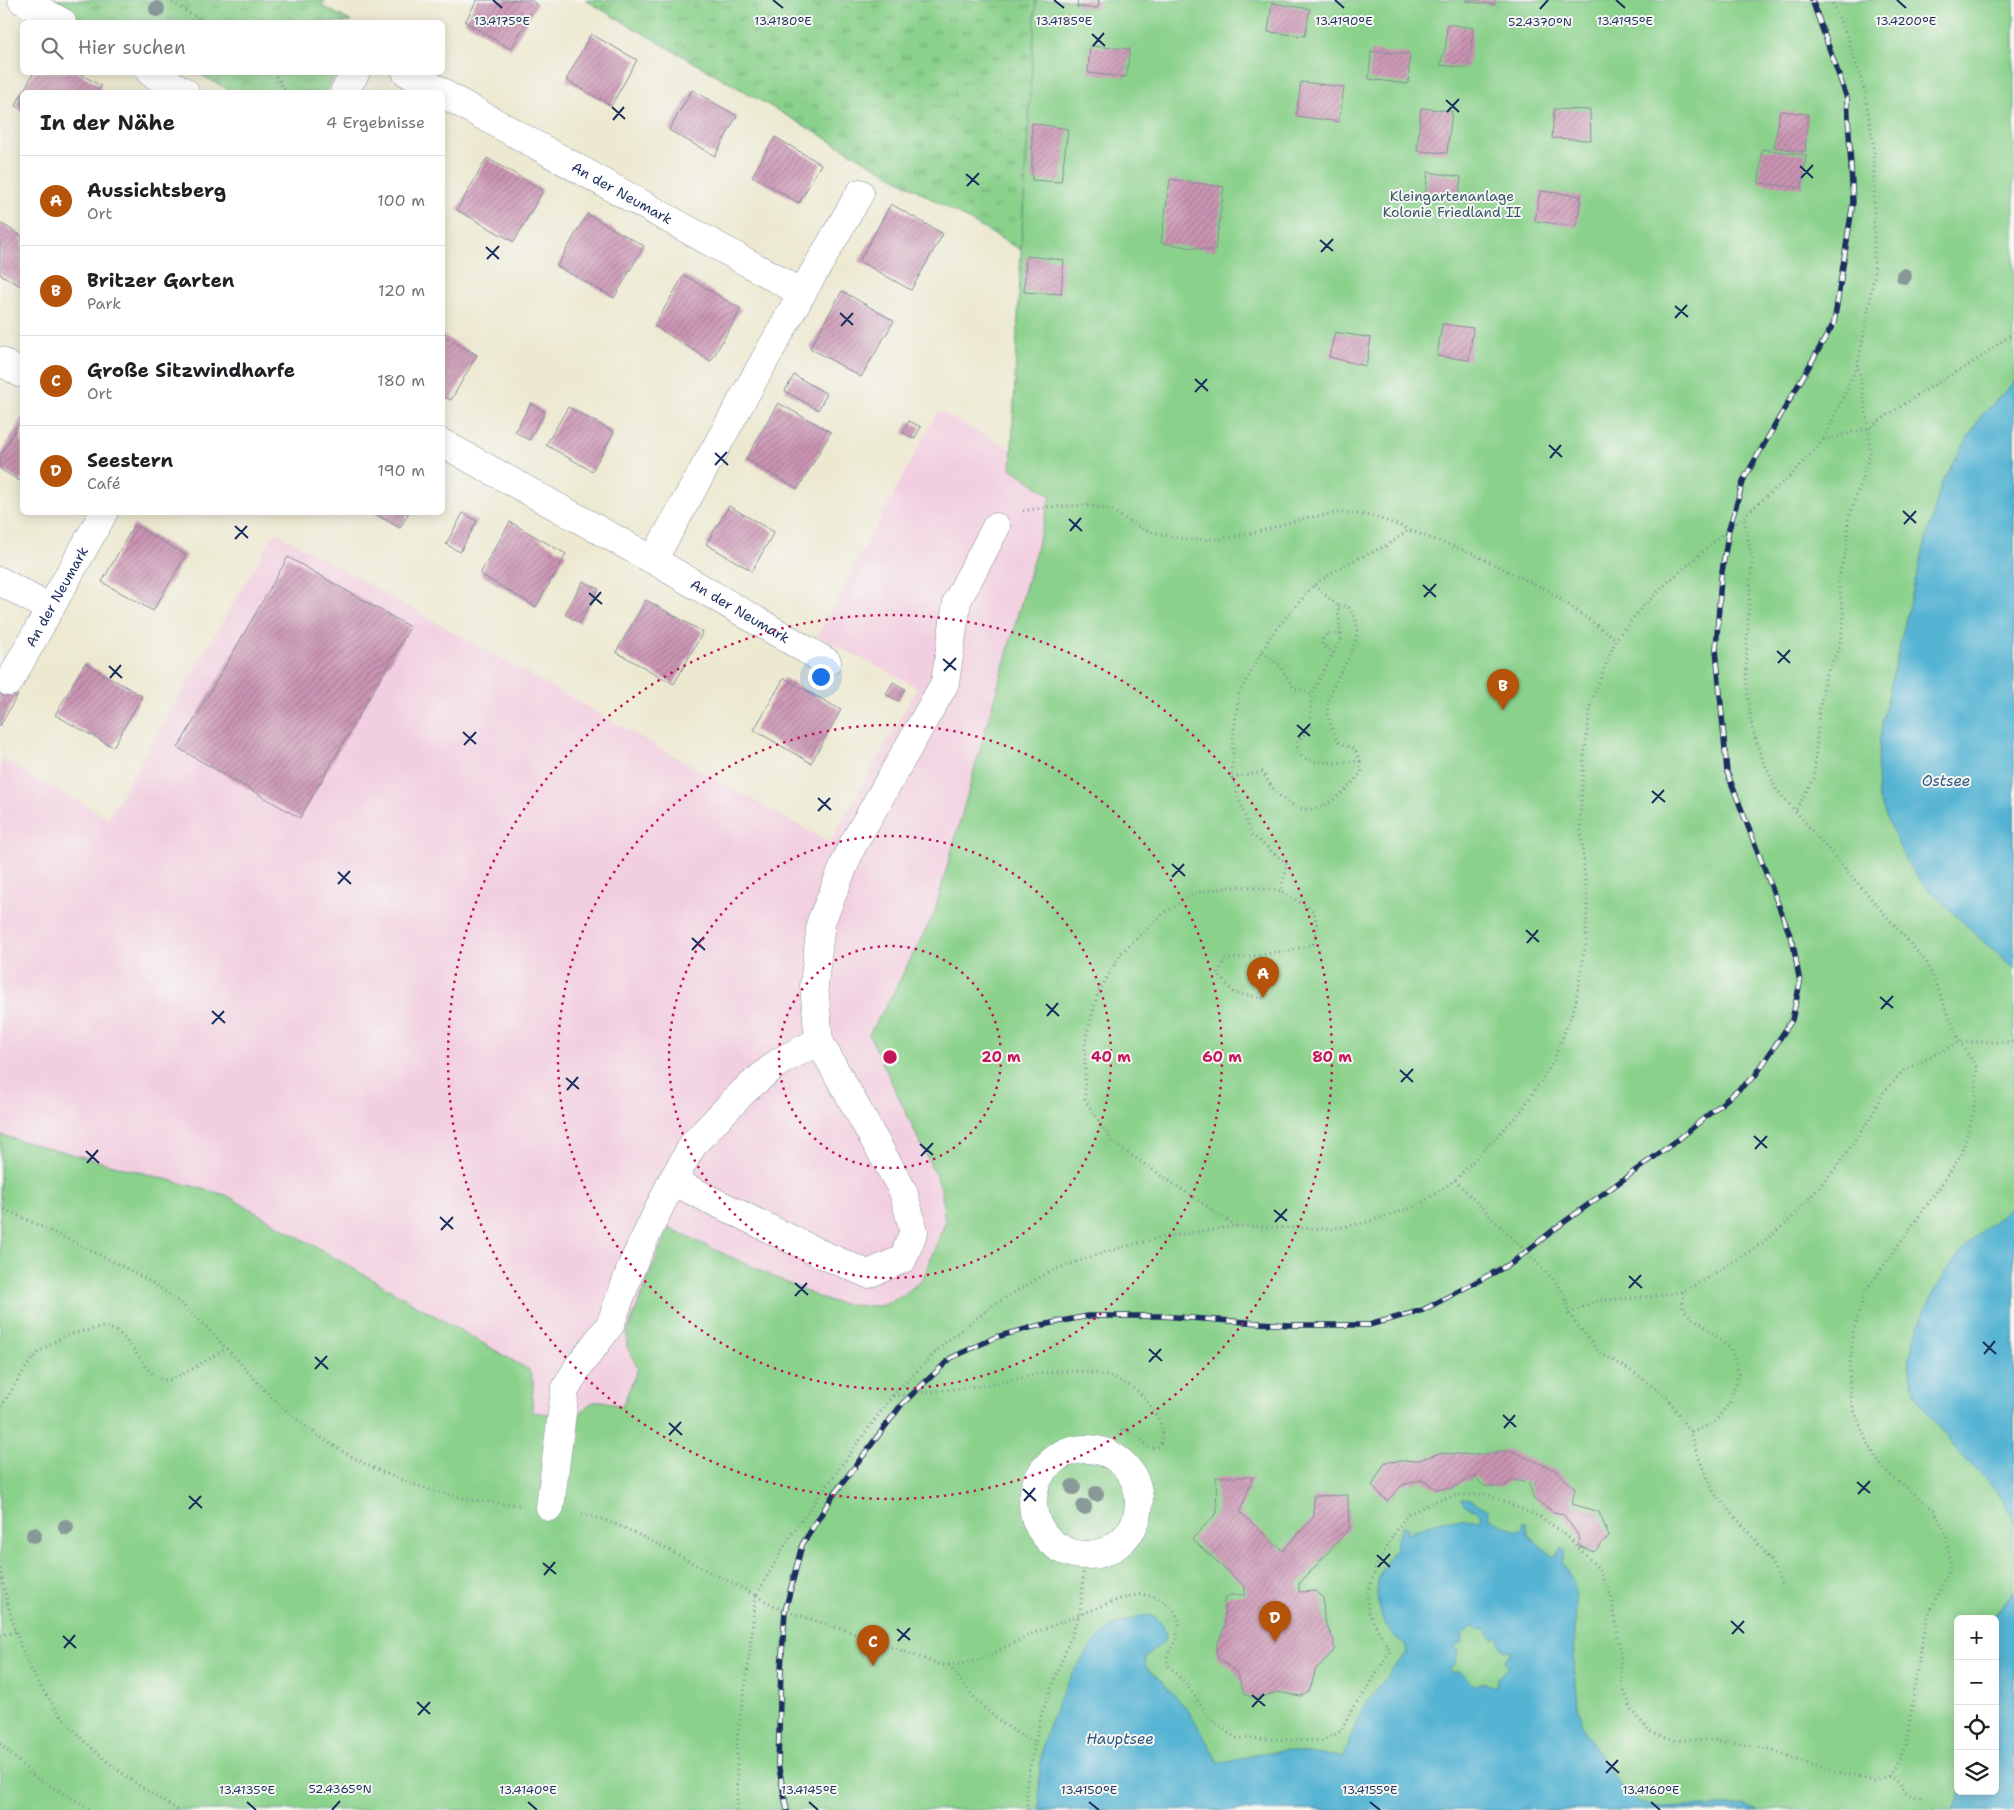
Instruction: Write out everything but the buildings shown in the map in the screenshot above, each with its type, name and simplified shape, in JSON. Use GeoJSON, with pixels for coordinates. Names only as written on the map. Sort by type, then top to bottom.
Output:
{"type":"FeatureCollection","features":[{"type":"Feature","properties":{"kind":"lane"},"geometry":{"type":"LineString","coordinates":[[22,0],[58,20]]}},
{"type":"Feature","properties":{"kind":"lane"},"geometry":{"type":"LineString","coordinates":[[155,75],[182,90]]}},
{"type":"Feature","properties":{"kind":"lane"},"geometry":{"type":"LineString","coordinates":[[345,90],[354,75]]}},
{"type":"Feature","properties":{"kind":"lane","name":"An der Neumark"},"geometry":{"type":"LineString","coordinates":[[411,75],[437,90]]}},
{"type":"Feature","properties":{"kind":"lane","name":"An der Neumark"},"geometry":{"type":"LineString","coordinates":[[445,95],[802,293]]}},
{"type":"Feature","properties":{"kind":"lane"},"geometry":{"type":"LineString","coordinates":[[653,560],[860,193]]}},
{"type":"Feature","properties":{"kind":"lane"},"geometry":{"type":"LineString","coordinates":[[0,361],[20,373]]}},
{"type":"Feature","properties":{"kind":"lane","name":"An der Neumark"},"geometry":{"type":"LineString","coordinates":[[445,445],[653,560],[827,662]]}},
{"type":"Feature","properties":{"kind":"lane","name":"An der Neumark"},"geometry":{"type":"LineString","coordinates":[[9,682],[102,515]]}},
{"type":"Feature","properties":{"kind":"lane"},"geometry":{"type":"LineString","coordinates":[[672,1181],[817,1252],[868,1274],[903,1259],[914,1231],[903,1191],[819,1041],[814,985],[821,922],[852,846],[945,682],[957,601],[996,527]]}},
{"type":"Feature","properties":{"kind":"lane"},"geometry":{"type":"LineString","coordinates":[[0,580],[50,609]]}},
{"type":"Feature","properties":{"kind":"lane"},"geometry":{"type":"LineString","coordinates":[[550,1507],[565,1390],[578,1367],[610,1325],[633,1263],[672,1181],[694,1142],[744,1091],[779,1062],[819,1041]]}},
{"type":"Feature","properties":{"kind":"lane"},"geometry":{"type":"LineString","coordinates":[[1092,1448],[1110,1454],[1124,1464],[1135,1479],[1140,1496],[1139,1514],[1131,1531],[1119,1544],[1103,1553],[1085,1556],[1067,1552],[1051,1543],[1039,1528],[1034,1511],[1034,1492],[1039,1477],[1048,1464],[1061,1454],[1076,1449],[1092,1448]]}},
{"type":"Feature","properties":{"kind":"path"},"geometry":{"type":"LineString","coordinates":[[168,0],[200,20]]}},
{"type":"Feature","properties":{"kind":"path"},"geometry":{"type":"LineString","coordinates":[[737,1810],[737,1738],[756,1596],[791,1534],[824,1492],[877,1416],[892,1396],[944,1344],[992,1305],[1049,1272],[1104,1252],[1158,1238],[1236,1226],[1331,1229],[1364,1223],[1417,1206],[1455,1180],[1522,1110],[1553,1062],[1575,1005],[1586,942],[1587,900],[1580,822],[1584,757],[1592,702],[1616,639],[1643,606],[1668,582],[1791,475],[1824,440],[1858,364],[1874,277],[1874,148],[1865,92],[1848,38],[1832,1]]}},
{"type":"Feature","properties":{"kind":"path"},"geometry":{"type":"LineString","coordinates":[[275,75],[285,90]]}},
{"type":"Feature","properties":{"kind":"path"},"geometry":{"type":"LineString","coordinates":[[1824,440],[1869,428],[1919,394],[1977,360],[2014,332]]}},
{"type":"Feature","properties":{"kind":"path"},"geometry":{"type":"LineString","coordinates":[[1796,809],[1814,778],[1819,712],[1826,674],[1839,648],[1844,619],[1838,580],[1847,546],[1848,520],[1870,455],[1869,428],[1858,364]]}},
{"type":"Feature","properties":{"kind":"path"},"geometry":{"type":"LineString","coordinates":[[1048,507],[1086,505],[1111,510],[1144,530],[1188,540],[1220,539],[1254,533],[1305,518],[1343,512],[1373,516],[1469,552],[1549,591],[1616,639]]}},
{"type":"Feature","properties":{"kind":"path"},"geometry":{"type":"LineString","coordinates":[[0,1207],[134,1273],[171,1296],[188,1310],[226,1348],[277,1402],[319,1438],[376,1471],[442,1494],[496,1504],[550,1507],[608,1522],[651,1540],[700,1567],[736,1583],[785,1611],[848,1631],[941,1665],[962,1664],[982,1659],[1080,1613],[1117,1600],[1140,1594],[1156,1597],[1174,1609],[1180,1623],[1176,1640],[1167,1655],[1168,1665],[1185,1683],[1210,1718],[1235,1738],[1322,1741],[1341,1731],[1353,1707],[1366,1691],[1390,1651],[1368,1612],[1367,1596],[1376,1566],[1397,1529],[1408,1514],[1441,1499],[1460,1495],[1486,1494],[1540,1517],[1568,1538],[1598,1568],[1611,1595],[1620,1649],[1622,1686],[1631,1708],[1649,1732],[1675,1740],[1713,1740],[1771,1749],[1804,1763],[1874,1781],[1888,1775],[1899,1760],[1907,1743],[1918,1663],[1928,1616],[1950,1568],[1946,1534],[1934,1510],[1884,1470],[1868,1443],[1852,1404],[1849,1374],[1853,1334],[1865,1292],[1961,1155],[1974,1111],[1977,1068],[1960,1042],[1927,963],[1796,809],[1776,789],[1762,758],[1752,728],[1746,679],[1746,637],[1752,559],[1744,517]]}},
{"type":"Feature","properties":{"kind":"path"},"geometry":{"type":"LineString","coordinates":[[1281,891],[1287,864],[1251,834],[1232,778],[1233,737],[1239,694],[1271,635],[1314,585],[1346,564],[1388,545],[1409,530]]}},
{"type":"Feature","properties":{"kind":"path"},"geometry":{"type":"LineString","coordinates":[[1232,778],[1262,772],[1278,794],[1292,805],[1306,810],[1325,806],[1341,796],[1362,772],[1360,761],[1355,751],[1339,742],[1328,716],[1328,699],[1357,641],[1357,624],[1354,613],[1347,606],[1338,606],[1314,585]]}},
{"type":"Feature","properties":{"kind":"path"},"geometry":{"type":"LineString","coordinates":[[1338,606],[1341,639],[1314,689],[1312,695],[1311,727],[1298,742],[1298,750],[1302,757],[1310,761],[1350,763],[1360,761]]}},
{"type":"Feature","properties":{"kind":"path"},"geometry":{"type":"LineString","coordinates":[[1334,653],[1322,644],[1322,640],[1327,633],[1341,634]]}},
{"type":"Feature","properties":{"kind":"path"},"geometry":{"type":"LineString","coordinates":[[1263,652],[1279,665],[1293,687],[1312,695]]}},
{"type":"Feature","properties":{"kind":"path"},"geometry":{"type":"LineString","coordinates":[[1236,1226],[1113,1143],[1085,1100],[1085,1041],[1098,993],[1122,953],[1164,913],[1198,892],[1241,886],[1281,891],[1314,911],[1317,927],[1313,944],[1292,950],[1224,960],[1218,974],[1234,993],[1263,998]]}},
{"type":"Feature","properties":{"kind":"path"},"geometry":{"type":"LineString","coordinates":[[1569,1314],[1595,1301],[1668,1295],[1683,1291],[1761,1244],[1791,1219],[1836,1168],[1871,1118],[1883,1093],[1903,1071],[1960,1042],[2014,1042]]}},
{"type":"Feature","properties":{"kind":"path"},"geometry":{"type":"LineString","coordinates":[[1455,1180],[1556,1282],[1564,1294],[1569,1314],[1598,1351],[1639,1376],[1667,1398],[1690,1432],[1714,1493],[1770,1560],[1782,1585]]}},
{"type":"Feature","properties":{"kind":"path"},"geometry":{"type":"LineString","coordinates":[[1683,1291],[1683,1308],[1691,1318],[1703,1324],[1732,1351],[1739,1374],[1730,1402],[1713,1424],[1690,1432]]}},
{"type":"Feature","properties":{"kind":"path"},"geometry":{"type":"LineString","coordinates":[[0,1406],[9,1396],[36,1354],[58,1340],[78,1332],[104,1327],[117,1332],[154,1375],[166,1380],[175,1378],[226,1348]]}},
{"type":"Feature","properties":{"kind":"path"},"geometry":{"type":"LineString","coordinates":[[892,1396],[1003,1382],[1033,1374],[1076,1370],[1106,1377],[1126,1383],[1147,1399],[1160,1420],[1164,1436],[1160,1447],[1150,1448],[1132,1432],[1122,1428],[1110,1454]]}},
{"type":"Feature","properties":{"kind":"path"},"geometry":{"type":"LineString","coordinates":[[1028,1810],[1026,1787],[1041,1715],[1080,1613],[1085,1556]]}},
{"type":"Feature","properties":{"kind":"path"},"geometry":{"type":"LineString","coordinates":[[0,1569],[16,1631],[29,1664],[50,1699],[76,1733],[107,1762],[148,1792],[178,1810]]}},
{"type":"Feature","properties":{"kind":"path"},"geometry":{"type":"LineString","coordinates":[[0,1636],[16,1631]]}},
{"type":"Feature","properties":{"kind":"path"},"geometry":{"type":"LineString","coordinates":[[949,1664],[978,1703],[1013,1732],[1035,1743]]}},
{"type":"Feature","properties":{"kind":"path"},"geometry":{"type":"LineString","coordinates":[[0,1744],[35,1778],[91,1810]]}},
{"type":"Feature","properties":{"kind":"path"},"geometry":{"type":"LineString","coordinates":[[1888,1775],[1897,1781],[1902,1790],[1909,1796],[1923,1797]]}},
{"type":"Feature","properties":{"kind":"shaded area"},"geometry":{"type":"Polygon","coordinates":[[[938,411],[1012,449],[1011,468],[1051,495],[934,914],[889,1001],[869,1034],[941,1187],[945,1223],[922,1280],[903,1295],[881,1306],[847,1305],[822,1299],[668,1228],[627,1347],[638,1368],[622,1407],[609,1401],[585,1406],[578,1417],[532,1412],[533,1381],[0,1135],[0,758],[108,818],[275,532],[830,843],[918,687],[817,636],[938,411]]]}},
{"type":"Feature","properties":{"kind":"green space"},"geometry":{"type":"Polygon","coordinates":[[[49,0],[325,0],[322,6],[348,20],[82,20],[49,0]]]}},
{"type":"Feature","properties":{"kind":"green space"},"geometry":{"type":"Polygon","coordinates":[[[585,0],[1036,0],[1021,250],[585,0]]]}},
{"type":"Feature","properties":{"kind":"green space","name":"Kleingartenanlage Kolonie Friedland II"},"geometry":{"type":"Polygon","coordinates":[[[1036,0],[2014,0],[2014,1810],[0,1810],[0,1135],[226,1195],[529,1370],[533,1381],[532,1412],[578,1417],[588,1405],[597,1401],[608,1402],[622,1407],[638,1368],[627,1347],[627,1333],[668,1228],[822,1299],[847,1305],[881,1306],[903,1295],[922,1280],[945,1223],[941,1187],[869,1034],[889,1001],[934,914],[1051,496],[1011,468],[1021,250],[1036,0]]]}},
{"type":"Feature","properties":{"kind":"green space"},"geometry":{"type":"Polygon","coordinates":[[[202,75],[336,75],[326,90],[228,90],[202,75]]]}},
{"type":"Feature","properties":{"kind":"water","name":"Ostsee"},"geometry":{"type":"Polygon","coordinates":[[[2014,382],[2014,968],[1921,882],[1905,860],[1878,797],[1877,769],[1882,723],[1911,597],[1942,481],[1982,415],[2014,382]]]}},
{"type":"Feature","properties":{"kind":"water"},"geometry":{"type":"Polygon","coordinates":[[[2014,1204],[2014,1522],[1996,1491],[1961,1454],[1924,1408],[1913,1388],[1909,1364],[1917,1331],[1942,1278],[1960,1253],[2014,1204]]]}},
{"type":"Feature","properties":{"kind":"water","name":"Hauptsee"},"geometry":{"type":"Polygon","coordinates":[[[1461,1498],[1470,1499],[1488,1510],[1489,1518],[1517,1531],[1524,1528],[1523,1523],[1527,1523],[1528,1536],[1553,1556],[1558,1555],[1561,1548],[1566,1551],[1562,1563],[1574,1583],[1576,1596],[1574,1666],[1580,1717],[1595,1749],[1626,1792],[1638,1801],[1653,1807],[1743,1804],[1760,1810],[1040,1810],[1039,1774],[1044,1739],[1068,1682],[1082,1659],[1107,1631],[1132,1618],[1146,1615],[1157,1619],[1163,1626],[1166,1634],[1163,1643],[1145,1657],[1145,1665],[1187,1709],[1218,1762],[1233,1761],[1262,1753],[1285,1751],[1342,1756],[1357,1721],[1368,1702],[1407,1653],[1405,1645],[1385,1625],[1379,1611],[1377,1595],[1378,1580],[1388,1558],[1396,1548],[1396,1539],[1402,1525],[1407,1528],[1407,1535],[1442,1521],[1481,1520],[1482,1516],[1478,1510],[1465,1506],[1461,1498]],[[1474,1627],[1470,1628],[1462,1637],[1463,1641],[1461,1644],[1457,1643],[1455,1648],[1459,1650],[1455,1665],[1451,1667],[1450,1672],[1460,1672],[1472,1684],[1477,1685],[1482,1682],[1494,1687],[1497,1684],[1497,1679],[1508,1666],[1505,1660],[1511,1652],[1503,1650],[1499,1638],[1493,1639],[1485,1629],[1479,1631],[1474,1627]]]}},
{"type":"Feature","properties":{"kind":"water"},"geometry":{"type":"Polygon","coordinates":[[[2014,1590],[2014,1810],[1953,1810],[1959,1795],[1999,1795],[1999,1615],[1995,1615],[2014,1590]]]}},
{"type":"Feature","properties":{"kind":"railway"},"geometry":{"type":"LineString","coordinates":[[787,1810],[778,1763],[781,1669],[785,1611],[802,1545],[832,1497],[902,1404],[951,1358],[996,1337],[1037,1326],[1088,1316],[1161,1316],[1289,1325],[1369,1325],[1423,1310],[1512,1263],[1556,1228],[1679,1139],[1755,1076],[1792,1020],[1800,983],[1793,943],[1727,772],[1716,649],[1721,578],[1729,529],[1744,479],[1834,323],[1853,202],[1847,98],[1812,0]]}},
{"type":"Feature","properties":{"kind":"place","name":"Britzer Garten"},"geometry":{"type":"Point","coordinates":[1503,710]}},
{"type":"Feature","properties":{"kind":"place","name":"Aussichtsberg"},"geometry":{"type":"Point","coordinates":[1263,998]}},
{"type":"Feature","properties":{"kind":"place","name":"Seestern"},"geometry":{"type":"Point","coordinates":[1275,1642]}},
{"type":"Feature","properties":{"kind":"place","name":"Große Sitzwindharfe"},"geometry":{"type":"Point","coordinates":[873,1666]}}]}
